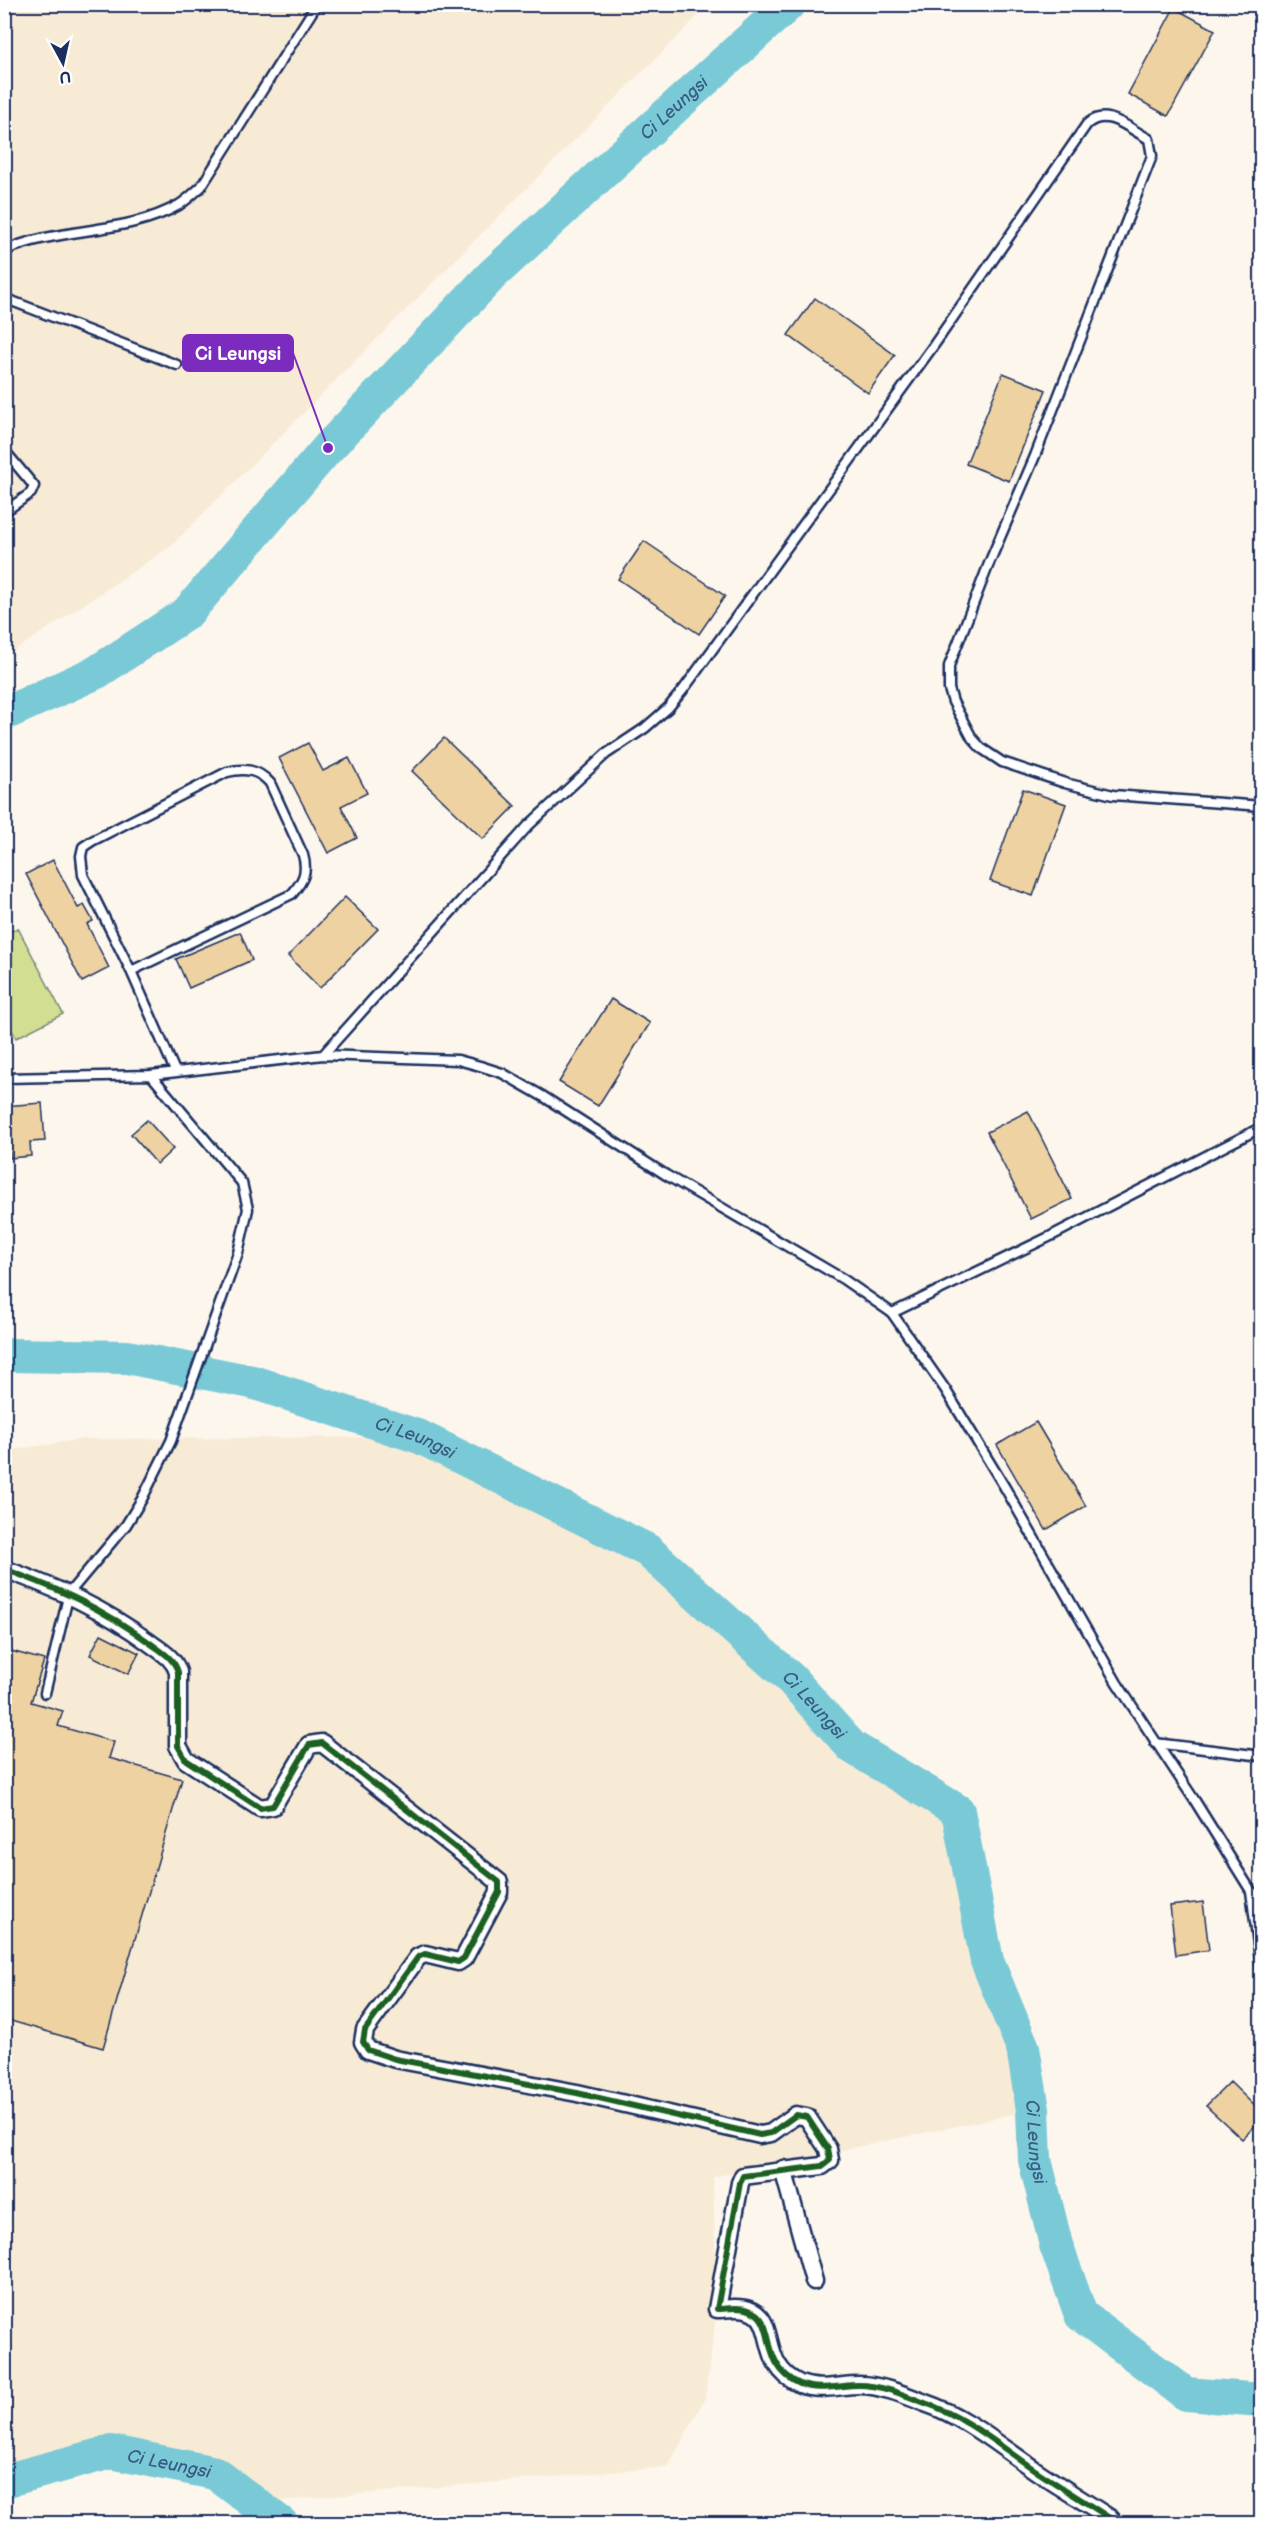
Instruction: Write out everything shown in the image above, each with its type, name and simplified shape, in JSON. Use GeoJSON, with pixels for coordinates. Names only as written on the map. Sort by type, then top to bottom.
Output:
{"type":"FeatureCollection","features":[{"type":"Feature","properties":{"kind":"street"},"geometry":{"type":"LineString","coordinates":[[4,1569],[69,1593],[123,1623],[175,1661],[178,1672],[178,1746],[186,1760],[260,1808],[276,1803],[309,1745],[322,1743],[499,1882],[499,1892],[464,1958],[458,1962],[425,1954],[418,1957],[365,2030],[363,2042],[368,2050],[395,2059],[577,2093],[760,2135],[771,2133],[796,2115],[803,2115],[828,2150],[830,2160],[822,2166],[749,2174],[741,2179],[717,2309],[751,2310],[763,2322],[777,2368],[802,2385],[832,2388],[859,2385],[875,2387],[927,2403],[958,2418],[1111,2519]]}},
{"type":"Feature","properties":{"kind":"street"},"geometry":{"type":"LineString","coordinates":[[783,2169],[814,2281]]}},
{"type":"Feature","properties":{"kind":"lane"},"geometry":{"type":"LineString","coordinates":[[4,251],[69,232],[132,222],[158,215],[181,204],[201,187],[317,4]]}},
{"type":"Feature","properties":{"kind":"lane"},"geometry":{"type":"LineString","coordinates":[[323,1055],[528,826],[606,754],[645,728],[668,708],[683,690],[894,401],[1086,124],[1096,117],[1107,116],[1149,139],[1152,156],[1035,456],[990,561],[949,666],[949,689],[953,702],[972,738],[981,748],[1002,762],[1065,783],[1113,795],[1262,806]]}},
{"type":"Feature","properties":{"kind":"lane"},"geometry":{"type":"LineString","coordinates":[[4,298],[177,365]]}},
{"type":"Feature","properties":{"kind":"lane"},"geometry":{"type":"LineString","coordinates":[[4,450],[34,486],[32,493],[4,512]]}},
{"type":"Feature","properties":{"kind":"lane"},"geometry":{"type":"LineString","coordinates":[[131,971],[292,894],[302,882],[307,867],[303,855],[270,783],[264,775],[252,770],[240,769],[227,772],[83,847],[82,875],[131,971],[175,1071]]}},
{"type":"Feature","properties":{"kind":"lane"},"geometry":{"type":"LineString","coordinates":[[4,1078],[151,1075],[323,1055],[458,1060],[502,1073],[544,1097],[666,1175],[843,1279],[892,1313],[945,1389],[1004,1486],[1117,1683],[1195,1800],[1251,1891],[1262,1899]]}},
{"type":"Feature","properties":{"kind":"lane"},"geometry":{"type":"LineString","coordinates":[[45,1693],[69,1593],[126,1526],[171,1441],[238,1253],[248,1209],[242,1183],[151,1075]]}},
{"type":"Feature","properties":{"kind":"lane"},"geometry":{"type":"LineString","coordinates":[[892,1313],[1051,1236],[1262,1127]]}},
{"type":"Feature","properties":{"kind":"lane"},"geometry":{"type":"LineString","coordinates":[[1155,1743],[1262,1756]]}},
{"type":"Feature","properties":{"kind":"lane"},"geometry":{"type":"LineString","coordinates":[[1251,1891],[1262,1975]]}},
{"type":"Feature","properties":{"kind":"shaded area"},"geometry":{"type":"Polygon","coordinates":[[[5,5],[709,5],[170,547],[5,657],[5,5]]]}},
{"type":"Feature","properties":{"kind":"shaded area"},"geometry":{"type":"Polygon","coordinates":[[[420,1437],[647,1550],[755,1646],[852,1747],[958,1811],[987,1961],[1023,2048],[1033,2110],[713,2177],[717,2309],[705,2398],[668,2467],[256,2503],[215,2473],[111,2452],[5,2481],[5,1451],[84,1439],[420,1437]]]}},
{"type":"Feature","properties":{"kind":"green space"},"geometry":{"type":"Polygon","coordinates":[[[18,928],[63,1014],[16,1038],[5,1015],[4,935],[18,928]]]}},
{"type":"Feature","properties":{"kind":"building"},"geometry":{"type":"Polygon","coordinates":[[[1174,8],[1215,30],[1168,116],[1128,94],[1174,8]]]}},
{"type":"Feature","properties":{"kind":"building"},"geometry":{"type":"Polygon","coordinates":[[[815,298],[895,355],[868,393],[788,335],[815,298]]]}},
{"type":"Feature","properties":{"kind":"building"},"geometry":{"type":"Polygon","coordinates":[[[1003,373],[1046,390],[1009,481],[966,464],[1003,373]]]}},
{"type":"Feature","properties":{"kind":"building"},"geometry":{"type":"Polygon","coordinates":[[[644,541],[725,596],[699,634],[618,579],[644,541]]]}},
{"type":"Feature","properties":{"kind":"building"},"geometry":{"type":"Polygon","coordinates":[[[444,738],[515,806],[483,839],[412,771],[444,738]]]}},
{"type":"Feature","properties":{"kind":"building"},"geometry":{"type":"Polygon","coordinates":[[[308,743],[323,771],[349,758],[367,793],[341,806],[357,838],[328,853],[279,758],[308,743]]]}},
{"type":"Feature","properties":{"kind":"building"},"geometry":{"type":"Polygon","coordinates":[[[1023,789],[1066,804],[1033,896],[990,881],[1023,789]]]}},
{"type":"Feature","properties":{"kind":"building"},"geometry":{"type":"Polygon","coordinates":[[[53,860],[78,908],[84,905],[93,921],[87,924],[109,968],[82,982],[26,874],[53,860]]]}},
{"type":"Feature","properties":{"kind":"building"},"geometry":{"type":"Polygon","coordinates":[[[345,897],[378,929],[320,988],[288,956],[345,897]]]}},
{"type":"Feature","properties":{"kind":"building"},"geometry":{"type":"Polygon","coordinates":[[[240,932],[252,960],[189,988],[176,959],[240,932]]]}},
{"type":"Feature","properties":{"kind":"building"},"geometry":{"type":"Polygon","coordinates":[[[611,999],[650,1023],[598,1106],[559,1082],[611,999]]]}},
{"type":"Feature","properties":{"kind":"building"},"geometry":{"type":"Polygon","coordinates":[[[42,1103],[45,1141],[30,1142],[31,1156],[10,1158],[9,1144],[4,1144],[4,1106],[42,1103]]]}},
{"type":"Feature","properties":{"kind":"building"},"geometry":{"type":"Polygon","coordinates":[[[1028,1111],[1072,1199],[1031,1219],[987,1132],[1028,1111]]]}},
{"type":"Feature","properties":{"kind":"building"},"geometry":{"type":"Polygon","coordinates":[[[147,1120],[173,1149],[157,1164],[131,1134],[147,1120]]]}},
{"type":"Feature","properties":{"kind":"building"},"geometry":{"type":"Polygon","coordinates":[[[1036,1422],[1086,1506],[1046,1530],[997,1445],[1036,1422]]]}},
{"type":"Feature","properties":{"kind":"building"},"geometry":{"type":"Polygon","coordinates":[[[101,1634],[139,1653],[128,1674],[90,1655],[101,1634]]]}},
{"type":"Feature","properties":{"kind":"building"},"geometry":{"type":"Polygon","coordinates":[[[4,1649],[44,1660],[31,1702],[63,1711],[58,1726],[114,1742],[109,1758],[182,1779],[103,2048],[4,2019],[4,1649]]]}},
{"type":"Feature","properties":{"kind":"building"},"geometry":{"type":"Polygon","coordinates":[[[1203,1902],[1209,1950],[1176,1955],[1170,1906],[1203,1902]]]}},
{"type":"Feature","properties":{"kind":"building"},"geometry":{"type":"Polygon","coordinates":[[[1230,2082],[1262,2113],[1262,2119],[1242,2139],[1206,2106],[1230,2082]]]}},
{"type":"Feature","properties":{"kind":"waterway","name":"Ci Leungsi"},"geometry":{"type":"LineString","coordinates":[[4,714],[97,672],[187,613],[328,448],[491,276],[789,4]]}},
{"type":"Feature","properties":{"kind":"waterway","name":"Ci Leungsi"},"geometry":{"type":"LineString","coordinates":[[4,1355],[127,1357],[252,1382],[420,1437],[647,1550],[791,1679],[852,1747],[958,1811],[987,1961],[1023,2048],[1033,2110],[1035,2160],[1056,2245],[1081,2315],[1186,2394],[1262,2400]]}},
{"type":"Feature","properties":{"kind":"waterway","name":"Ci Leungsi"},"geometry":{"type":"LineString","coordinates":[[4,2481],[111,2452],[215,2473],[282,2524]]}},
{"type":"Feature","properties":{"kind":"cycle path"},"geometry":{"type":"LineString","coordinates":[[4,1569],[97,1609],[167,1656],[174,1663],[178,1672],[178,1746],[186,1760],[260,1808],[273,1806],[309,1745],[322,1743],[499,1882],[499,1892],[464,1958],[458,1962],[425,1954],[418,1957],[365,2030],[363,2042],[368,2050],[395,2059],[577,2093],[760,2135],[771,2133],[796,2115],[807,2117],[828,2149],[830,2160],[822,2166],[743,2176],[717,2309],[741,2308],[758,2315],[764,2323],[778,2366],[787,2376],[800,2384],[822,2388],[859,2385],[876,2387],[940,2409],[984,2434],[1111,2519]]}},
{"type":"Feature","properties":{"kind":"place","name":"Ci Leungsi"},"geometry":{"type":"Point","coordinates":[328,448]}}]}
